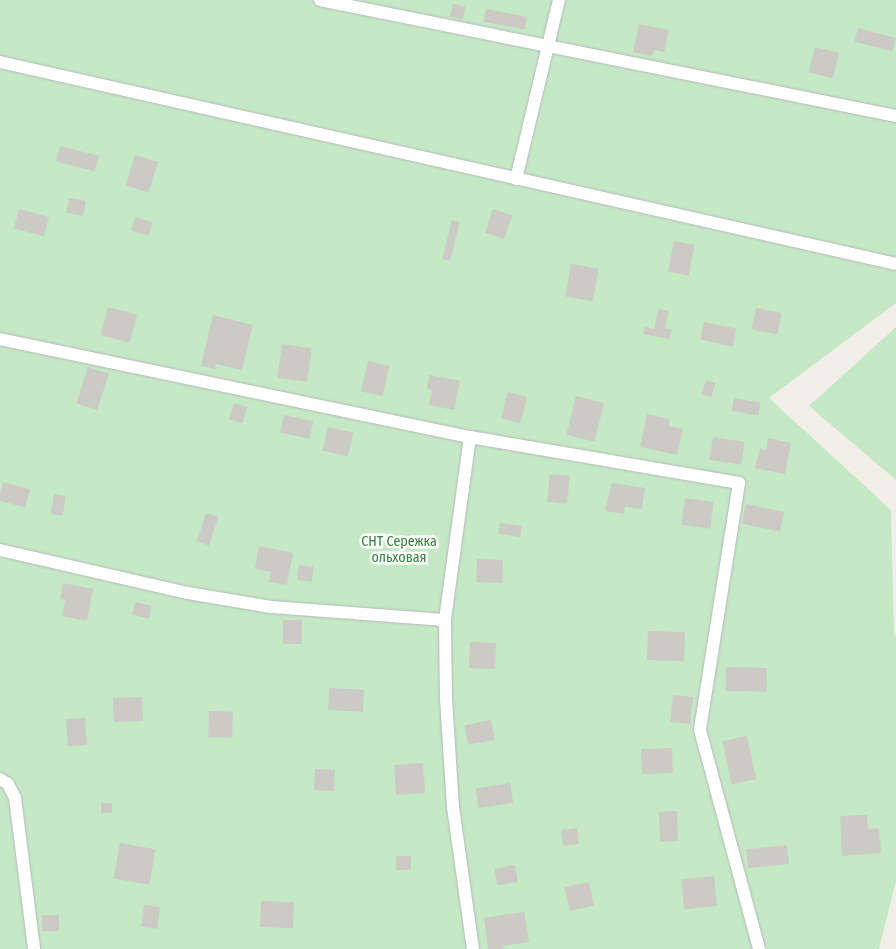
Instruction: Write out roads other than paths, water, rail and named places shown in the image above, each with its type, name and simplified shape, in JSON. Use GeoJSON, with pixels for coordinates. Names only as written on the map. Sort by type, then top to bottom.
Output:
{"type":"FeatureCollection","features":[{"type":"Feature","properties":{"kind":"lane"},"geometry":{"type":"LineString","coordinates":[[320,0],[896,116]]}},
{"type":"Feature","properties":{"kind":"lane"},"geometry":{"type":"LineString","coordinates":[[516,179],[559,0]]}},
{"type":"Feature","properties":{"kind":"lane"},"geometry":{"type":"LineString","coordinates":[[0,62],[896,264]]}},
{"type":"Feature","properties":{"kind":"lane"},"geometry":{"type":"LineString","coordinates":[[0,339],[470,437],[739,483],[700,730],[759,949]]}},
{"type":"Feature","properties":{"kind":"lane"},"geometry":{"type":"LineString","coordinates":[[470,437],[445,620],[446,699],[453,807],[472,949]]}},
{"type":"Feature","properties":{"kind":"lane"},"geometry":{"type":"LineString","coordinates":[[0,550],[188,593],[271,606],[445,620]]}},
{"type":"Feature","properties":{"kind":"lane"},"geometry":{"type":"LineString","coordinates":[[0,779],[8,784],[15,798],[34,949]]}},
{"type":"Feature","properties":{"kind":"park label","name":"СНТ Сережка ольховая"},"geometry":{"type":"Point","coordinates":[399,550]}}]}
